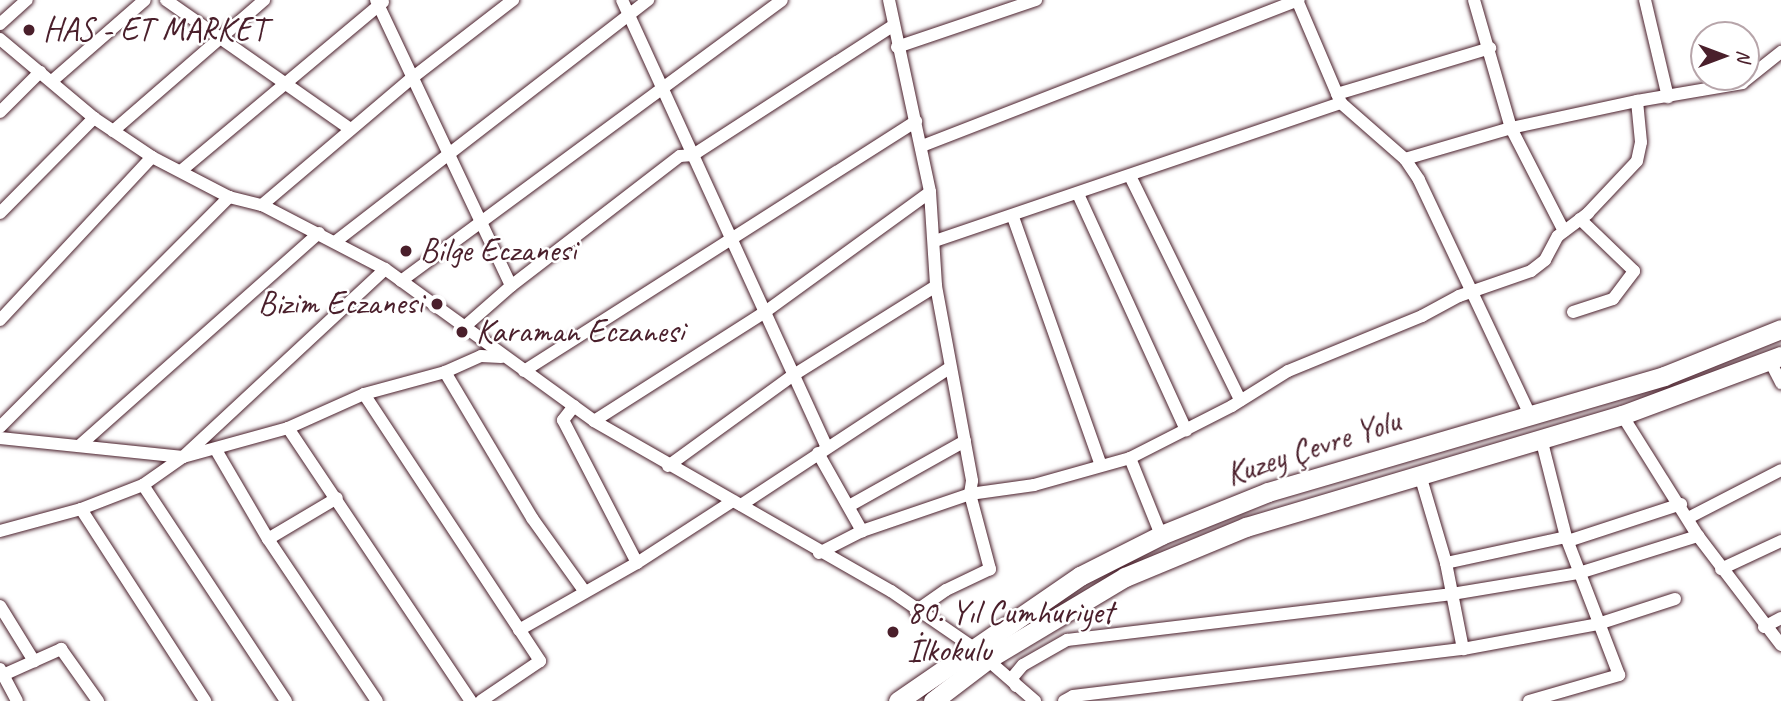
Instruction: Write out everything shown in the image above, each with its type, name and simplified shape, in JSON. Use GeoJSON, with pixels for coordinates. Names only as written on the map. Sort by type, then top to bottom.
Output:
{"type":"FeatureCollection","features":[{"type":"Feature","properties":{"kind":"highway","name":"Kuzey Çevre Yolu"},"geometry":{"type":"LineString","coordinates":[[933,701],[981,654],[1080,576],[1161,535],[1268,492],[1664,376],[1781,329]]}},
{"type":"Feature","properties":{"kind":"highway","name":"Kuzey Çevre Yolu"},"geometry":{"type":"LineString","coordinates":[[898,701],[1125,577],[1246,527],[1622,415],[1775,358]]}},
{"type":"Feature","properties":{"kind":"street"},"geometry":{"type":"LineString","coordinates":[[0,24],[27,0]]}},
{"type":"Feature","properties":{"kind":"street"},"geometry":{"type":"LineString","coordinates":[[52,81],[145,0]]}},
{"type":"Feature","properties":{"kind":"street"},"geometry":{"type":"LineString","coordinates":[[166,0],[350,129]]}},
{"type":"Feature","properties":{"kind":"street"},"geometry":{"type":"LineString","coordinates":[[113,131],[218,37],[264,0]]}},
{"type":"Feature","properties":{"kind":"street"},"geometry":{"type":"LineString","coordinates":[[262,205],[412,78],[513,0]]}},
{"type":"Feature","properties":{"kind":"street"},"geometry":{"type":"LineString","coordinates":[[622,0],[765,312],[822,450],[862,531]]}},
{"type":"Feature","properties":{"kind":"street"},"geometry":{"type":"LineString","coordinates":[[335,242],[447,152],[648,0]]}},
{"type":"Feature","properties":{"kind":"street"},"geometry":{"type":"LineString","coordinates":[[401,281],[782,0]]}},
{"type":"Feature","properties":{"kind":"street"},"geometry":{"type":"LineString","coordinates":[[889,0],[897,47],[922,146],[930,192],[936,286],[948,369],[965,441],[970,495],[990,569],[946,590],[916,611]]}},
{"type":"Feature","properties":{"kind":"street"},"geometry":{"type":"LineString","coordinates":[[897,47],[1036,0]]}},
{"type":"Feature","properties":{"kind":"street"},"geometry":{"type":"LineString","coordinates":[[922,146],[1298,0],[1339,99],[1405,159],[1472,291],[1530,415]]}},
{"type":"Feature","properties":{"kind":"street"},"geometry":{"type":"LineString","coordinates":[[1474,0],[1511,128],[1564,231]]}},
{"type":"Feature","properties":{"kind":"street"},"geometry":{"type":"LineString","coordinates":[[1645,0],[1668,97]]}},
{"type":"Feature","properties":{"kind":"street"},"geometry":{"type":"LineString","coordinates":[[182,170],[381,1],[412,78],[511,286]]}},
{"type":"Feature","properties":{"kind":"street"},"geometry":{"type":"LineString","coordinates":[[463,328],[511,286],[680,156],[694,155],[894,25]]}},
{"type":"Feature","properties":{"kind":"street"},"geometry":{"type":"LineString","coordinates":[[0,39],[94,118],[152,157],[182,170],[229,197],[262,205],[385,269],[502,357],[594,421],[668,467],[737,503],[819,554],[891,591],[981,654],[1012,678],[1035,701]]}},
{"type":"Feature","properties":{"kind":"street"},"geometry":{"type":"LineString","coordinates":[[934,241],[1013,217],[1339,99],[1490,48]]}},
{"type":"Feature","properties":{"kind":"street"},"geometry":{"type":"LineString","coordinates":[[1405,159],[1511,128],[1742,82],[1781,52]]}},
{"type":"Feature","properties":{"kind":"street"},"geometry":{"type":"LineString","coordinates":[[0,111],[40,72]]}},
{"type":"Feature","properties":{"kind":"street"},"geometry":{"type":"LineString","coordinates":[[819,554],[862,531],[970,495],[1034,485],[1130,458],[1240,400],[1288,370],[1472,291],[1531,271],[1545,260],[1564,231],[1580,219],[1637,160],[1641,142],[1637,101]]}},
{"type":"Feature","properties":{"kind":"street"},"geometry":{"type":"LineString","coordinates":[[0,213],[94,118]]}},
{"type":"Feature","properties":{"kind":"street"},"geometry":{"type":"LineString","coordinates":[[524,371],[916,121]]}},
{"type":"Feature","properties":{"kind":"street"},"geometry":{"type":"LineString","coordinates":[[0,320],[152,157]]}},
{"type":"Feature","properties":{"kind":"street"},"geometry":{"type":"LineString","coordinates":[[1130,176],[1240,400]]}},
{"type":"Feature","properties":{"kind":"street"},"geometry":{"type":"LineString","coordinates":[[594,421],[765,312],[930,192]]}},
{"type":"Feature","properties":{"kind":"street"},"geometry":{"type":"LineString","coordinates":[[1078,194],[1186,430]]}},
{"type":"Feature","properties":{"kind":"street"},"geometry":{"type":"LineString","coordinates":[[0,427],[229,197]]}},
{"type":"Feature","properties":{"kind":"street"},"geometry":{"type":"LineString","coordinates":[[1013,217],[1101,466]]}},
{"type":"Feature","properties":{"kind":"street"},"geometry":{"type":"LineString","coordinates":[[1573,312],[1614,299],[1634,271],[1580,219]]}},
{"type":"Feature","properties":{"kind":"street"},"geometry":{"type":"LineString","coordinates":[[79,446],[319,233]]}},
{"type":"Feature","properties":{"kind":"street"},"geometry":{"type":"LineString","coordinates":[[0,531],[81,509],[143,485],[183,457],[385,269]]}},
{"type":"Feature","properties":{"kind":"street"},"geometry":{"type":"LineString","coordinates":[[668,467],[792,376],[936,286]]}},
{"type":"Feature","properties":{"kind":"street"},"geometry":{"type":"LineString","coordinates":[[0,438],[183,457],[288,428],[364,394],[445,372],[481,356],[502,357]]}},
{"type":"Feature","properties":{"kind":"street"},"geometry":{"type":"LineString","coordinates":[[1775,358],[1781,383]]}},
{"type":"Feature","properties":{"kind":"street"},"geometry":{"type":"LineString","coordinates":[[519,630],[737,503],[948,369]]}},
{"type":"Feature","properties":{"kind":"street"},"geometry":{"type":"LineString","coordinates":[[445,372],[532,518],[585,592]]}},
{"type":"Feature","properties":{"kind":"street"},"geometry":{"type":"LineString","coordinates":[[364,394],[540,661],[481,701]]}},
{"type":"Feature","properties":{"kind":"street"},"geometry":{"type":"LineString","coordinates":[[574,406],[564,419],[637,563]]}},
{"type":"Feature","properties":{"kind":"street"},"geometry":{"type":"LineString","coordinates":[[1622,415],[1690,517],[1698,536],[1764,627],[1781,645]]}},
{"type":"Feature","properties":{"kind":"street"},"geometry":{"type":"LineString","coordinates":[[288,428],[471,701]]}},
{"type":"Feature","properties":{"kind":"street"},"geometry":{"type":"LineString","coordinates":[[1529,701],[1619,675],[1567,539],[1541,438]]}},
{"type":"Feature","properties":{"kind":"street"},"geometry":{"type":"LineString","coordinates":[[849,506],[965,441]]}},
{"type":"Feature","properties":{"kind":"street"},"geometry":{"type":"LineString","coordinates":[[216,450],[268,539],[377,701]]}},
{"type":"Feature","properties":{"kind":"street"},"geometry":{"type":"LineString","coordinates":[[1130,458],[1161,535]]}},
{"type":"Feature","properties":{"kind":"street"},"geometry":{"type":"LineString","coordinates":[[1690,517],[1781,470]]}},
{"type":"Feature","properties":{"kind":"street"},"geometry":{"type":"LineString","coordinates":[[1420,475],[1446,563],[1463,649]]}},
{"type":"Feature","properties":{"kind":"street"},"geometry":{"type":"LineString","coordinates":[[143,485],[286,701]]}},
{"type":"Feature","properties":{"kind":"street"},"geometry":{"type":"LineString","coordinates":[[268,539],[337,498]]}},
{"type":"Feature","properties":{"kind":"street"},"geometry":{"type":"LineString","coordinates":[[1446,563],[1567,539],[1681,504]]}},
{"type":"Feature","properties":{"kind":"street"},"geometry":{"type":"LineString","coordinates":[[81,509],[205,701]]}},
{"type":"Feature","properties":{"kind":"street"},"geometry":{"type":"LineString","coordinates":[[1012,678],[1023,665],[1067,640],[1452,594],[1579,573],[1698,536]]}},
{"type":"Feature","properties":{"kind":"street"},"geometry":{"type":"LineString","coordinates":[[1721,569],[1781,541]]}},
{"type":"Feature","properties":{"kind":"street"},"geometry":{"type":"LineString","coordinates":[[1064,701],[1073,696],[1463,649],[1598,624],[1675,599]]}},
{"type":"Feature","properties":{"kind":"street"},"geometry":{"type":"LineString","coordinates":[[0,606],[34,661]]}},
{"type":"Feature","properties":{"kind":"street"},"geometry":{"type":"LineString","coordinates":[[1764,627],[1781,618]]}},
{"type":"Feature","properties":{"kind":"street"},"geometry":{"type":"LineString","coordinates":[[17,701],[2,672],[61,649],[98,701]]}},
{"type":"Feature","properties":{"kind":"street"},"geometry":{"type":"LineString","coordinates":[[1012,678],[1025,701]]}},
{"type":"Feature","properties":{"kind":"street"},"geometry":{"type":"LineString","coordinates":[[500,689],[509,701]]}},
{"type":"Feature","properties":{"kind":"place","name":"HAS - ET MARKET"},"geometry":{"type":"Point","coordinates":[29,30]}},
{"type":"Feature","properties":{"kind":"place","name":"Bilge Eczanesi"},"geometry":{"type":"Point","coordinates":[406,251]}},
{"type":"Feature","properties":{"kind":"place","name":"Bizim Eczanesi"},"geometry":{"type":"Point","coordinates":[437,304]}},
{"type":"Feature","properties":{"kind":"place","name":"Karaman Eczanesi"},"geometry":{"type":"Point","coordinates":[462,332]}},
{"type":"Feature","properties":{"kind":"place","name":"80. Yıl Cumhuriyet İlkokulu"},"geometry":{"type":"Point","coordinates":[893,632]}}]}
